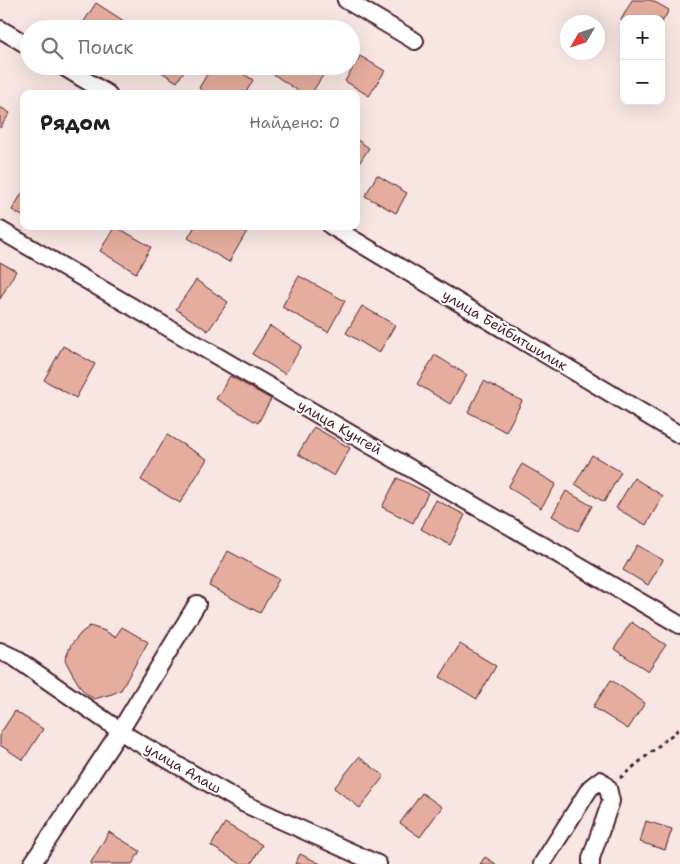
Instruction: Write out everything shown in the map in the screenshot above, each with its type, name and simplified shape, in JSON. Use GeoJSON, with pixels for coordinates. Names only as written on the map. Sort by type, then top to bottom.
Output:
{"type":"FeatureCollection","features":[{"type":"Feature","properties":{"kind":"street"},"geometry":{"type":"LineString","coordinates":[[346,0],[415,41]]}},
{"type":"Feature","properties":{"kind":"street"},"geometry":{"type":"LineString","coordinates":[[0,29],[20,41]]}},
{"type":"Feature","properties":{"kind":"street"},"geometry":{"type":"LineString","coordinates":[[77,75],[101,90]]}},
{"type":"Feature","properties":{"kind":"street","name":"улица Кунгей"},"geometry":{"type":"LineString","coordinates":[[0,230],[680,625]]}},
{"type":"Feature","properties":{"kind":"street","name":"улица Бейбитшилик"},"geometry":{"type":"LineString","coordinates":[[337,230],[680,435]]}},
{"type":"Feature","properties":{"kind":"street"},"geometry":{"type":"LineString","coordinates":[[32,864],[120,731],[197,604]]}},
{"type":"Feature","properties":{"kind":"street","name":"улица Алаш"},"geometry":{"type":"LineString","coordinates":[[0,651],[15,658],[132,739],[245,804],[378,864]]}},
{"type":"Feature","properties":{"kind":"street"},"geometry":{"type":"LineString","coordinates":[[542,864],[590,788],[600,780],[608,788],[611,801],[591,858],[591,864]]}},
{"type":"Feature","properties":{"kind":"path"},"geometry":{"type":"LineString","coordinates":[[608,788],[680,728]]}},
{"type":"Feature","properties":{"kind":"building"},"geometry":{"type":"Polygon","coordinates":[[[632,0],[651,0],[669,10],[665,17],[665,15],[624,15],[632,0]]]}},
{"type":"Feature","properties":{"kind":"building"},"geometry":{"type":"Polygon","coordinates":[[[96,3],[122,20],[85,20],[96,3]]]}},
{"type":"Feature","properties":{"kind":"building"},"geometry":{"type":"Polygon","coordinates":[[[360,56],[385,71],[369,96],[345,81],[349,75],[360,75],[360,56]]]}},
{"type":"Feature","properties":{"kind":"building"},"geometry":{"type":"Polygon","coordinates":[[[166,75],[181,75],[177,82],[166,75]]]}},
{"type":"Feature","properties":{"kind":"building"},"geometry":{"type":"Polygon","coordinates":[[[207,75],[245,75],[253,80],[247,90],[202,90],[199,88],[207,75]]]}},
{"type":"Feature","properties":{"kind":"building"},"geometry":{"type":"Polygon","coordinates":[[[274,75],[323,75],[314,90],[297,90],[274,75]]]}},
{"type":"Feature","properties":{"kind":"building"},"geometry":{"type":"Polygon","coordinates":[[[0,107],[10,113],[0,128],[0,107]]]}},
{"type":"Feature","properties":{"kind":"building"},"geometry":{"type":"Polygon","coordinates":[[[360,142],[369,148],[360,162],[360,142]]]}},
{"type":"Feature","properties":{"kind":"building"},"geometry":{"type":"Polygon","coordinates":[[[377,175],[407,193],[396,213],[365,196],[377,175]]]}},
{"type":"Feature","properties":{"kind":"building"},"geometry":{"type":"Polygon","coordinates":[[[20,197],[20,215],[12,210],[20,197]]]}},
{"type":"Feature","properties":{"kind":"building"},"geometry":{"type":"Polygon","coordinates":[[[113,230],[122,230],[151,247],[136,273],[100,251],[113,230]]]}},
{"type":"Feature","properties":{"kind":"building"},"geometry":{"type":"Polygon","coordinates":[[[193,230],[248,230],[229,262],[188,238],[193,230]]]}},
{"type":"Feature","properties":{"kind":"building"},"geometry":{"type":"Polygon","coordinates":[[[0,262],[16,271],[0,299],[0,262]]]}},
{"type":"Feature","properties":{"kind":"building"},"geometry":{"type":"Polygon","coordinates":[[[299,276],[345,301],[328,332],[282,307],[299,276]]]}},
{"type":"Feature","properties":{"kind":"building"},"geometry":{"type":"Polygon","coordinates":[[[196,280],[228,302],[208,331],[176,309],[196,280]]]}},
{"type":"Feature","properties":{"kind":"building"},"geometry":{"type":"Polygon","coordinates":[[[362,306],[395,325],[379,353],[346,333],[362,306]]]}},
{"type":"Feature","properties":{"kind":"building"},"geometry":{"type":"Polygon","coordinates":[[[270,326],[302,346],[285,374],[252,354],[270,326]]]}},
{"type":"Feature","properties":{"kind":"building"},"geometry":{"type":"Polygon","coordinates":[[[63,346],[95,364],[76,398],[44,380],[63,346]]]}},
{"type":"Feature","properties":{"kind":"building"},"geometry":{"type":"Polygon","coordinates":[[[435,355],[467,375],[450,404],[417,384],[435,355]]]}},
{"type":"Feature","properties":{"kind":"building"},"geometry":{"type":"Polygon","coordinates":[[[230,376],[271,399],[258,423],[216,399],[230,376]]]}},
{"type":"Feature","properties":{"kind":"building"},"geometry":{"type":"Polygon","coordinates":[[[484,381],[522,401],[506,432],[468,412],[484,381]]]}},
{"type":"Feature","properties":{"kind":"building"},"geometry":{"type":"Polygon","coordinates":[[[314,427],[350,448],[334,476],[298,454],[314,427]]]}},
{"type":"Feature","properties":{"kind":"building"},"geometry":{"type":"Polygon","coordinates":[[[167,435],[207,459],[180,503],[141,480],[167,435]]]}},
{"type":"Feature","properties":{"kind":"building"},"geometry":{"type":"Polygon","coordinates":[[[592,455],[621,472],[604,502],[575,484],[592,455]]]}},
{"type":"Feature","properties":{"kind":"building"},"geometry":{"type":"Polygon","coordinates":[[[522,464],[556,484],[541,508],[508,487],[522,464]]]}},
{"type":"Feature","properties":{"kind":"building"},"geometry":{"type":"Polygon","coordinates":[[[397,478],[428,493],[413,523],[382,507],[397,478]]]}},
{"type":"Feature","properties":{"kind":"building"},"geometry":{"type":"Polygon","coordinates":[[[634,478],[663,496],[646,525],[616,508],[634,478]]]}},
{"type":"Feature","properties":{"kind":"building"},"geometry":{"type":"Polygon","coordinates":[[[566,491],[592,506],[578,531],[552,516],[566,491]]]}},
{"type":"Feature","properties":{"kind":"building"},"geometry":{"type":"Polygon","coordinates":[[[436,500],[465,515],[450,545],[421,529],[436,500]]]}},
{"type":"Feature","properties":{"kind":"building"},"geometry":{"type":"Polygon","coordinates":[[[637,545],[663,560],[648,585],[623,570],[637,545]]]}},
{"type":"Feature","properties":{"kind":"building"},"geometry":{"type":"Polygon","coordinates":[[[228,551],[279,579],[260,613],[209,586],[228,551]]]}},
{"type":"Feature","properties":{"kind":"building"},"geometry":{"type":"Polygon","coordinates":[[[631,622],[666,645],[648,671],[614,649],[631,622]]]}},
{"type":"Feature","properties":{"kind":"building"},"geometry":{"type":"Polygon","coordinates":[[[90,626],[115,637],[122,627],[148,642],[121,690],[94,699],[83,691],[65,660],[71,645],[90,626]]]}},
{"type":"Feature","properties":{"kind":"building"},"geometry":{"type":"Polygon","coordinates":[[[460,644],[496,666],[477,699],[440,677],[460,644]]]}},
{"type":"Feature","properties":{"kind":"building"},"geometry":{"type":"Polygon","coordinates":[[[611,680],[645,703],[628,729],[593,707],[611,680]]]}},
{"type":"Feature","properties":{"kind":"building"},"geometry":{"type":"Polygon","coordinates":[[[15,711],[43,729],[23,760],[0,745],[0,734],[15,711]]]}},
{"type":"Feature","properties":{"kind":"building"},"geometry":{"type":"Polygon","coordinates":[[[359,757],[384,776],[360,808],[334,788],[359,757]]]}},
{"type":"Feature","properties":{"kind":"building"},"geometry":{"type":"Polygon","coordinates":[[[422,793],[442,807],[420,837],[400,823],[422,793]]]}},
{"type":"Feature","properties":{"kind":"building"},"geometry":{"type":"Polygon","coordinates":[[[646,821],[672,829],[665,850],[640,842],[646,821]]]}},
{"type":"Feature","properties":{"kind":"building"},"geometry":{"type":"Polygon","coordinates":[[[225,823],[262,845],[251,864],[241,864],[211,846],[225,823]]]}},
{"type":"Feature","properties":{"kind":"building"},"geometry":{"type":"Polygon","coordinates":[[[109,832],[140,851],[132,864],[90,864],[109,832]]]}},
{"type":"Feature","properties":{"kind":"building"},"geometry":{"type":"Polygon","coordinates":[[[300,854],[321,864],[295,864],[300,854]]]}},
{"type":"Feature","properties":{"kind":"building"},"geometry":{"type":"Polygon","coordinates":[[[485,857],[496,864],[480,864],[485,857]]]}}]}
